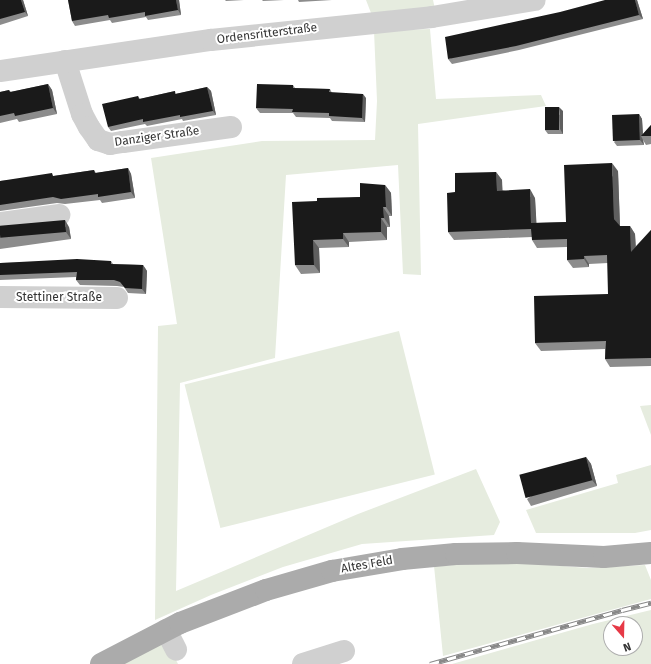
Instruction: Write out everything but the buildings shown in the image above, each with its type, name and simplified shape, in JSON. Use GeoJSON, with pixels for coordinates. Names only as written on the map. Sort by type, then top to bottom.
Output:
{"type":"FeatureCollection","features":[{"type":"Feature","properties":{"kind":"main road","name":"Altes Feld"},"geometry":{"type":"LineString","coordinates":[[100,664],[166,630],[274,588],[332,571],[402,559],[456,554],[516,553],[604,556],[651,552]]}},
{"type":"Feature","properties":{"kind":"street","name":"Ordensritterstraße"},"geometry":{"type":"LineString","coordinates":[[0,71],[297,30],[432,17],[535,0]]}},
{"type":"Feature","properties":{"kind":"street","name":"Danziger Straße"},"geometry":{"type":"LineString","coordinates":[[65,61],[82,114],[98,140],[110,144],[231,127]]}},
{"type":"Feature","properties":{"kind":"street"},"geometry":{"type":"LineString","coordinates":[[0,223],[60,215]]}},
{"type":"Feature","properties":{"kind":"street","name":"Stettiner Straße"},"geometry":{"type":"LineString","coordinates":[[0,297],[117,298]]}},
{"type":"Feature","properties":{"kind":"street"},"geometry":{"type":"LineString","coordinates":[[166,630],[176,650]]}},
{"type":"Feature","properties":{"kind":"street"},"geometry":{"type":"LineString","coordinates":[[303,664],[344,651]]}},
{"type":"Feature","properties":{"kind":"shaded area"},"geometry":{"type":"Polygon","coordinates":[[[366,0],[433,0],[435,9],[371,13],[366,0]]]}},
{"type":"Feature","properties":{"kind":"shaded area"},"geometry":{"type":"Polygon","coordinates":[[[430,29],[436,99],[541,95],[546,106],[418,124],[421,275],[403,274],[398,165],[286,175],[275,358],[180,383],[176,591],[358,514],[476,469],[500,522],[494,535],[362,544],[283,567],[211,595],[155,620],[158,326],[177,324],[151,158],[262,141],[375,140],[377,101],[374,31],[430,29]]]}},
{"type":"Feature","properties":{"kind":"shaded area"},"geometry":{"type":"Polygon","coordinates":[[[399,331],[435,475],[220,528],[185,384],[399,331]]]}},
{"type":"Feature","properties":{"kind":"shaded area"},"geometry":{"type":"Polygon","coordinates":[[[651,405],[651,435],[640,406],[651,405]]]}},
{"type":"Feature","properties":{"kind":"shaded area"},"geometry":{"type":"Polygon","coordinates":[[[651,465],[651,530],[635,533],[536,533],[526,510],[618,483],[616,475],[651,465]]]}},
{"type":"Feature","properties":{"kind":"shaded area"},"geometry":{"type":"Polygon","coordinates":[[[516,562],[587,568],[645,565],[651,580],[651,599],[443,656],[434,566],[516,562]]]}},
{"type":"Feature","properties":{"kind":"shaded area"},"geometry":{"type":"Polygon","coordinates":[[[651,610],[651,664],[452,664],[603,622],[603,656],[643,656],[643,616],[626,616],[651,610]]]}},
{"type":"Feature","properties":{"kind":"shaded area"},"geometry":{"type":"Polygon","coordinates":[[[165,638],[178,664],[117,664],[165,638]]]}},
{"type":"Feature","properties":{"kind":"railway"},"geometry":{"type":"LineString","coordinates":[[430,664],[651,603]]}}]}
